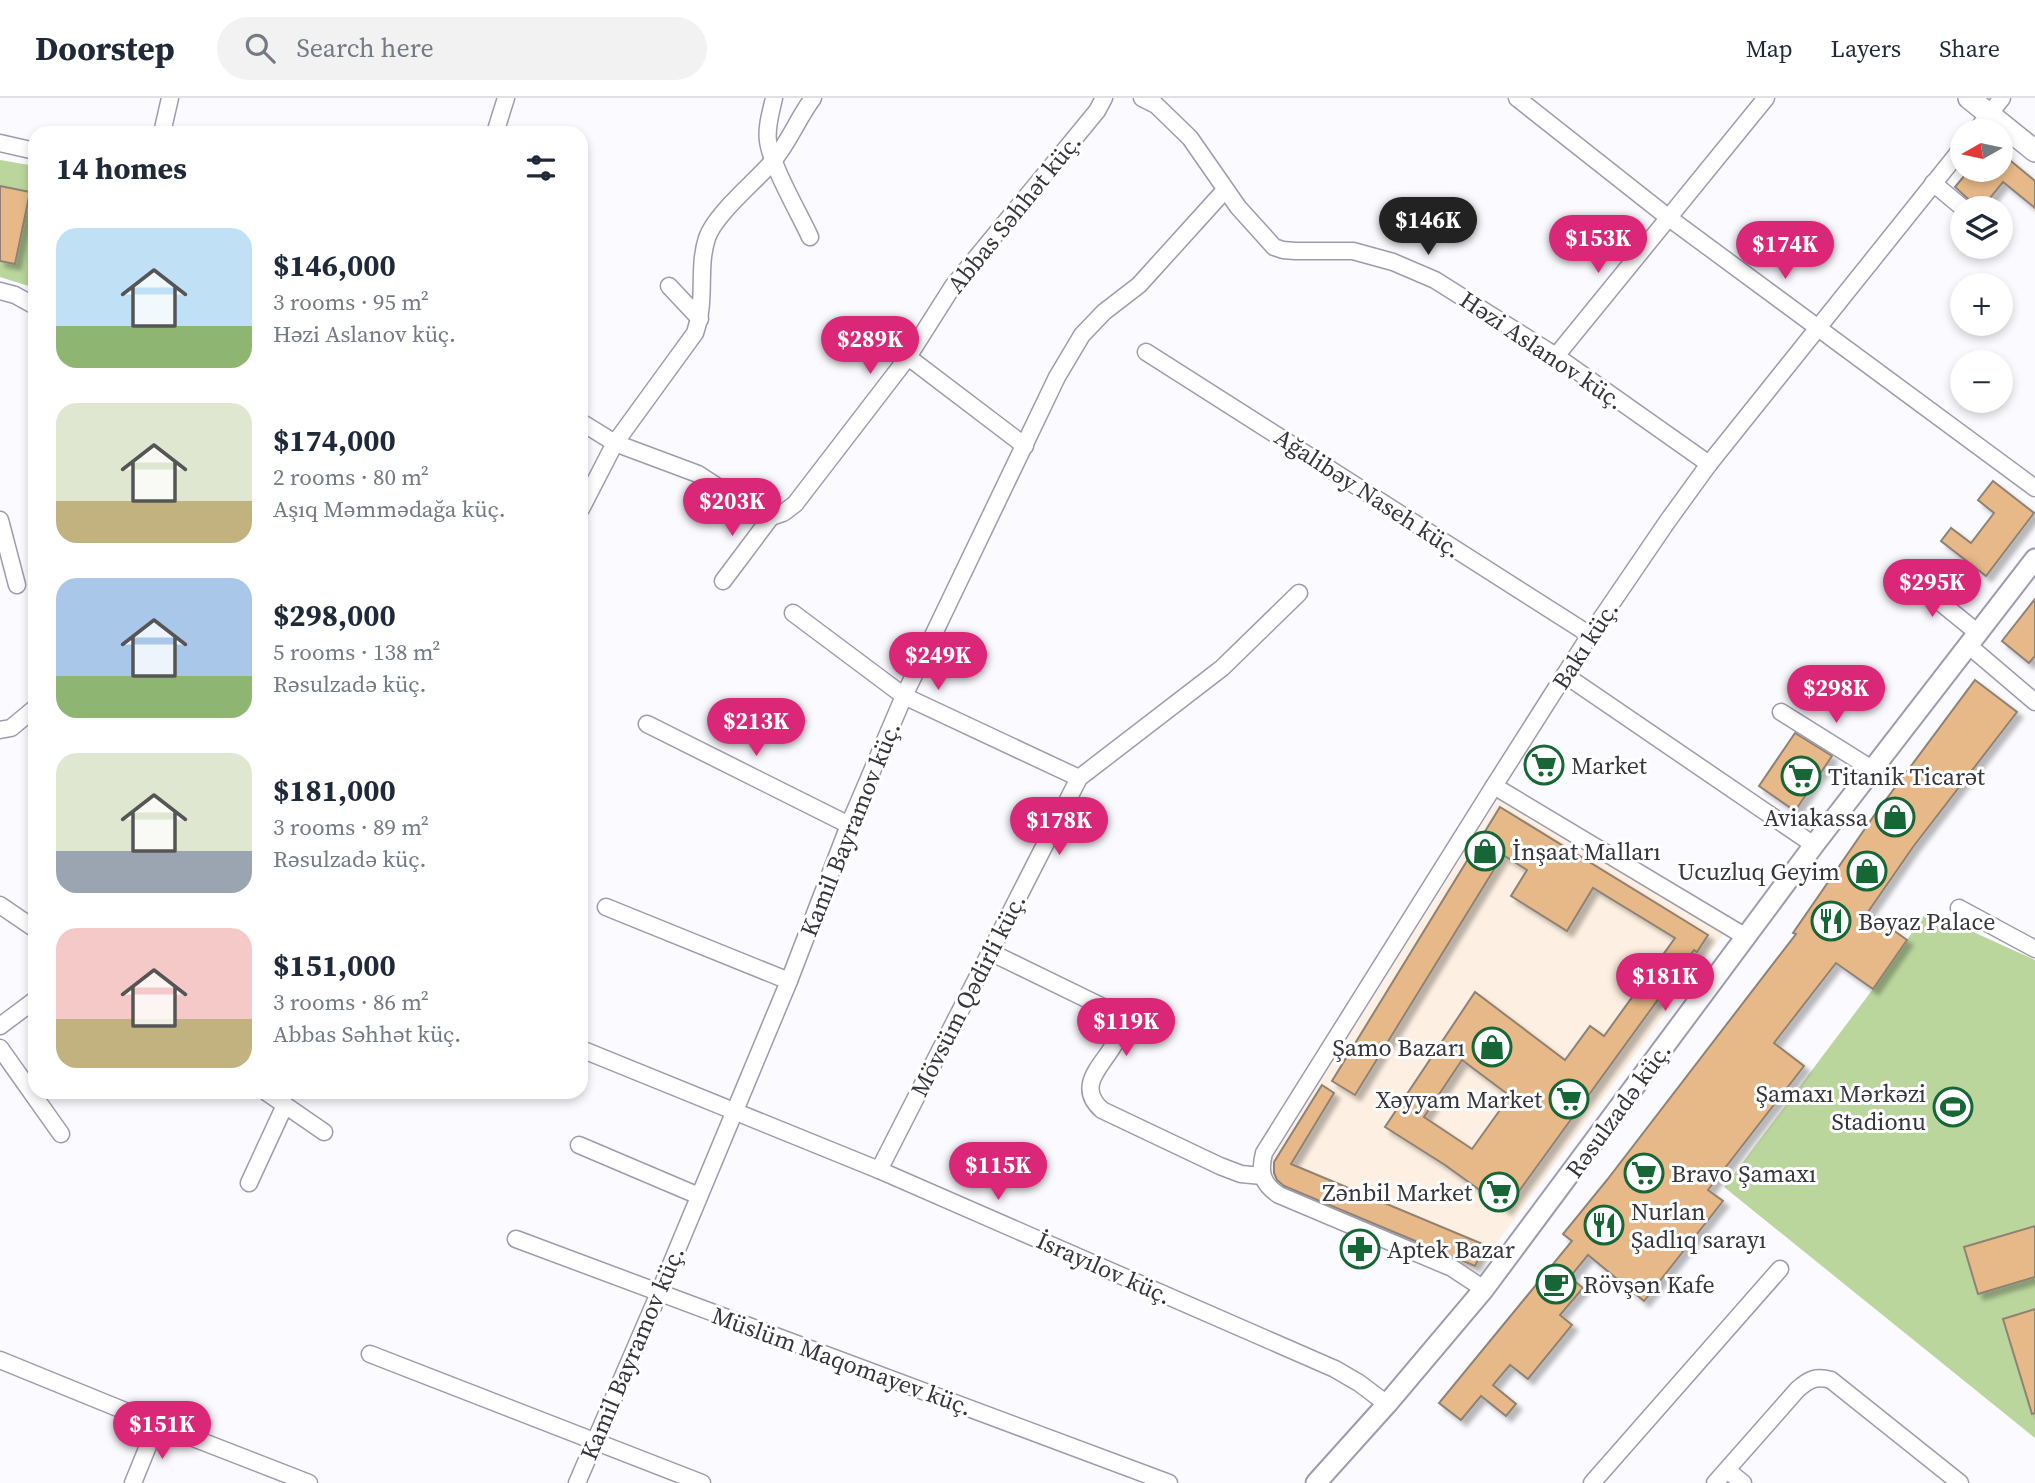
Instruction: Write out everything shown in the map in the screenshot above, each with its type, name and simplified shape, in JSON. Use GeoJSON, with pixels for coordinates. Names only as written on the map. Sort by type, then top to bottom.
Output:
{"type":"FeatureCollection","features":[{"type":"Feature","properties":{"kind":"main road"},"geometry":{"type":"LineString","coordinates":[[1969,98],[1996,106],[2035,151]]}},
{"type":"Feature","properties":{"kind":"street"},"geometry":{"type":"LineString","coordinates":[[164,126],[170,98]]}},
{"type":"Feature","properties":{"kind":"street"},"geometry":{"type":"LineString","coordinates":[[497,126],[506,98]]}},
{"type":"Feature","properties":{"kind":"street"},"geometry":{"type":"LineString","coordinates":[[774,98],[768,142],[810,237]]}},
{"type":"Feature","properties":{"kind":"street"},"geometry":{"type":"LineString","coordinates":[[588,495],[615,443],[695,333],[703,296],[703,257],[712,227],[774,160],[813,98]]}},
{"type":"Feature","properties":{"kind":"street","name":"Abbas Səhhət küç."},"geometry":{"type":"LineString","coordinates":[[723,581],[771,517],[783,513],[795,504],[908,357],[953,286],[1097,111],[1104,98]]}},
{"type":"Feature","properties":{"kind":"street","name":"Həzi Aslanov küç."},"geometry":{"type":"LineString","coordinates":[[1142,98],[1156,105],[1190,138],[1225,191],[1274,247],[1283,250],[1353,251],[1393,262],[1435,280],[1556,356],[1709,464]]}},
{"type":"Feature","properties":{"kind":"street"},"geometry":{"type":"LineString","coordinates":[[1517,98],[1669,218],[2035,488]]}},
{"type":"Feature","properties":{"kind":"street"},"geometry":{"type":"LineString","coordinates":[[1556,356],[1766,98]]}},
{"type":"Feature","properties":{"kind":"street"},"geometry":{"type":"LineString","coordinates":[[0,143],[28,149]]}},
{"type":"Feature","properties":{"kind":"street","name":"Bakı küç."},"geometry":{"type":"LineString","coordinates":[[1262,1176],[1264,1153],[1590,635],[1709,464],[1950,162]]}},
{"type":"Feature","properties":{"kind":"street"},"geometry":{"type":"LineString","coordinates":[[1933,183],[1950,197]]}},
{"type":"Feature","properties":{"kind":"street","name":"Kamil Bayramov küç."},"geometry":{"type":"LineString","coordinates":[[577,1483],[789,981],[849,825],[904,696],[1057,377],[1082,335],[1104,312],[1139,285],[1225,191]]}},
{"type":"Feature","properties":{"kind":"street"},"geometry":{"type":"LineString","coordinates":[[669,286],[700,319]]}},
{"type":"Feature","properties":{"kind":"street"},"geometry":{"type":"LineString","coordinates":[[0,291],[28,302]]}},
{"type":"Feature","properties":{"kind":"street","name":"Ağalibəy Naseh küç."},"geometry":{"type":"LineString","coordinates":[[1146,352],[1590,635]]}},
{"type":"Feature","properties":{"kind":"street"},"geometry":{"type":"LineString","coordinates":[[908,357],[1025,446]]}},
{"type":"Feature","properties":{"kind":"street"},"geometry":{"type":"LineString","coordinates":[[588,426],[615,443],[698,474],[758,513],[771,517]]}},
{"type":"Feature","properties":{"kind":"street"},"geometry":{"type":"LineString","coordinates":[[0,520],[17,585]]}},
{"type":"Feature","properties":{"kind":"street","name":"Rəsulzadə küç."},"geometry":{"type":"LineString","coordinates":[[1315,1483],[1387,1404],[1484,1289],[1814,845],[2035,559]]}},
{"type":"Feature","properties":{"kind":"street"},"geometry":{"type":"LineString","coordinates":[[1909,577],[2035,702]]}},
{"type":"Feature","properties":{"kind":"street","name":"Mövsüm Qədirli küç."},"geometry":{"type":"LineString","coordinates":[[879,1170],[1079,778],[1222,668],[1299,593]]}},
{"type":"Feature","properties":{"kind":"street"},"geometry":{"type":"LineString","coordinates":[[793,614],[904,696],[1079,778]]}},
{"type":"Feature","properties":{"kind":"street"},"geometry":{"type":"LineString","coordinates":[[1565,675],[1814,845]]}},
{"type":"Feature","properties":{"kind":"street"},"geometry":{"type":"LineString","coordinates":[[1781,712],[1872,769]]}},
{"type":"Feature","properties":{"kind":"street"},"geometry":{"type":"LineString","coordinates":[[0,730],[10,728],[28,714]]}},
{"type":"Feature","properties":{"kind":"street"},"geometry":{"type":"LineString","coordinates":[[647,724],[849,825]]}},
{"type":"Feature","properties":{"kind":"street"},"geometry":{"type":"LineString","coordinates":[[1494,786],[1746,937]]}},
{"type":"Feature","properties":{"kind":"street"},"geometry":{"type":"LineString","coordinates":[[0,905],[28,924]]}},
{"type":"Feature","properties":{"kind":"street"},"geometry":{"type":"LineString","coordinates":[[606,907],[789,981]]}},
{"type":"Feature","properties":{"kind":"street"},"geometry":{"type":"LineString","coordinates":[[1959,908],[2035,949]]}},
{"type":"Feature","properties":{"kind":"street"},"geometry":{"type":"LineString","coordinates":[[990,952],[1105,1008],[1116,1019],[1120,1028],[1093,1078],[1090,1090],[1094,1103],[1102,1110],[1220,1167],[1241,1174],[1262,1176],[1270,1189],[1279,1195],[1452,1268],[1484,1289]]}},
{"type":"Feature","properties":{"kind":"street"},"geometry":{"type":"LineString","coordinates":[[0,1026],[28,1005]]}},
{"type":"Feature","properties":{"kind":"street"},"geometry":{"type":"LineString","coordinates":[[0,1048],[28,1088]]}},
{"type":"Feature","properties":{"kind":"street","name":"İsrayılov küç."},"geometry":{"type":"LineString","coordinates":[[588,1052],[879,1170],[1335,1369],[1359,1382],[1387,1404]]}},
{"type":"Feature","properties":{"kind":"street"},"geometry":{"type":"LineString","coordinates":[[36,1099],[61,1135]]}},
{"type":"Feature","properties":{"kind":"street"},"geometry":{"type":"LineString","coordinates":[[276,1099],[324,1132]]}},
{"type":"Feature","properties":{"kind":"street"},"geometry":{"type":"LineString","coordinates":[[249,1183],[285,1105]]}},
{"type":"Feature","properties":{"kind":"street"},"geometry":{"type":"LineString","coordinates":[[579,1145],[699,1196]]}},
{"type":"Feature","properties":{"kind":"street","name":"Müslüm Maqomayev küç."},"geometry":{"type":"LineString","coordinates":[[516,1239],[1169,1483]]}},
{"type":"Feature","properties":{"kind":"street"},"geometry":{"type":"LineString","coordinates":[[1592,1483],[1780,1269]]}},
{"type":"Feature","properties":{"kind":"street"},"geometry":{"type":"LineString","coordinates":[[370,1354],[702,1483]]}},
{"type":"Feature","properties":{"kind":"street"},"geometry":{"type":"LineString","coordinates":[[0,1360],[309,1483]]}},
{"type":"Feature","properties":{"kind":"street"},"geometry":{"type":"LineString","coordinates":[[1715,1483],[1797,1390],[1818,1377],[1831,1380],[1960,1483]]}},
{"type":"Feature","properties":{"kind":"street"},"geometry":{"type":"LineString","coordinates":[[133,1483],[157,1424]]}},
{"type":"Feature","properties":{"kind":"street"},"geometry":{"type":"LineString","coordinates":[[1727,1470],[1743,1483]]}},
{"type":"Feature","properties":{"kind":"shaded area","name":"Şamo Bazarı"},"geometry":{"type":"Polygon","coordinates":[[[1498,799],[1724,933],[1477,1270],[1278,1187],[1270,1176],[1271,1160],[1498,799]]]}},
{"type":"Feature","properties":{"kind":"green space"},"geometry":{"type":"Polygon","coordinates":[[[0,160],[28,165],[28,286],[0,277],[0,160]]]}},
{"type":"Feature","properties":{"kind":"green space"},"geometry":{"type":"Polygon","coordinates":[[[1927,911],[2035,960],[2035,1438],[1724,1187],[1873,989],[1927,911]]]}},
{"type":"Feature","properties":{"kind":"building"},"geometry":{"type":"Polygon","coordinates":[[[2013,163],[2035,181],[2035,208],[2003,182],[2013,182],[2013,163]]]}},
{"type":"Feature","properties":{"kind":"building"},"geometry":{"type":"Polygon","coordinates":[[[1959,182],[2003,182],[1992,196],[1965,196],[1955,187],[1959,182]]]}},
{"type":"Feature","properties":{"kind":"building"},"geometry":{"type":"Polygon","coordinates":[[[0,186],[28,192],[28,202],[15,264],[0,261],[0,186]]]}},
{"type":"Feature","properties":{"kind":"building"},"geometry":{"type":"Polygon","coordinates":[[[1993,481],[2034,513],[1986,576],[1941,541],[1951,528],[1971,543],[1994,513],[1978,500],[1993,481]]]}},
{"type":"Feature","properties":{"kind":"building"},"geometry":{"type":"Polygon","coordinates":[[[2035,599],[2035,656],[2029,663],[2002,641],[2035,599]]]}},
{"type":"Feature","properties":{"kind":"building"},"geometry":{"type":"Polygon","coordinates":[[[1975,680],[2017,712],[1913,847],[1868,912],[1907,940],[1873,989],[1836,963],[1774,1043],[1804,1066],[1708,1190],[1723,1201],[1644,1301],[1588,1255],[1570,1277],[1583,1288],[1560,1315],[1572,1325],[1528,1379],[1510,1365],[1493,1385],[1516,1404],[1506,1416],[1481,1396],[1461,1420],[1439,1403],[1572,1241],[1563,1234],[1796,934],[1793,933],[1873,817],[1975,680]]]}},
{"type":"Feature","properties":{"kind":"building"},"geometry":{"type":"Polygon","coordinates":[[[1795,733],[1832,756],[1795,811],[1759,786],[1795,733]]]}},
{"type":"Feature","properties":{"kind":"building"},"geometry":{"type":"Polygon","coordinates":[[[1500,807],[1708,935],[1697,952],[1694,950],[1506,1209],[1445,1165],[1385,1127],[1475,992],[1565,1060],[1590,1026],[1604,1036],[1675,938],[1593,888],[1567,931],[1511,896],[1527,870],[1503,855],[1355,1095],[1332,1081],[1500,807]],[[1462,1060],[1424,1117],[1472,1149],[1510,1096],[1462,1060]]]}},
{"type":"Feature","properties":{"kind":"building"},"geometry":{"type":"Polygon","coordinates":[[[1322,1085],[1334,1093],[1291,1164],[1485,1245],[1475,1266],[1284,1186],[1277,1180],[1274,1162],[1322,1085]]]}},
{"type":"Feature","properties":{"kind":"building"},"geometry":{"type":"Polygon","coordinates":[[[2035,1226],[2035,1277],[1978,1294],[1964,1247],[2035,1226]]]}},
{"type":"Feature","properties":{"kind":"building"},"geometry":{"type":"Polygon","coordinates":[[[2035,1309],[2035,1413],[2032,1414],[2003,1319],[2035,1309]]]}},
{"type":"Feature","properties":{"kind":"place","name":"Market"},"geometry":{"type":"Point","coordinates":[1544,765]}},
{"type":"Feature","properties":{"kind":"place","name":"Titanik Ticarət"},"geometry":{"type":"Point","coordinates":[1801,776]}},
{"type":"Feature","properties":{"kind":"place","name":"Aviakassa"},"geometry":{"type":"Point","coordinates":[1895,817]}},
{"type":"Feature","properties":{"kind":"place","name":"İnşaat Malları"},"geometry":{"type":"Point","coordinates":[1485,851]}},
{"type":"Feature","properties":{"kind":"place","name":"Ucuzluq Geyim"},"geometry":{"type":"Point","coordinates":[1867,871]}},
{"type":"Feature","properties":{"kind":"place","name":"Bəyaz Palace"},"geometry":{"type":"Point","coordinates":[1831,921]}},
{"type":"Feature","properties":{"kind":"place","name":"Şamo Bazarı"},"geometry":{"type":"Point","coordinates":[1492,1047]}},
{"type":"Feature","properties":{"kind":"place","name":"Xəyyam Market"},"geometry":{"type":"Point","coordinates":[1569,1099]}},
{"type":"Feature","properties":{"kind":"place","name":"Şamaxı Mərkəzi Stadionu"},"geometry":{"type":"Point","coordinates":[1953,1107]}},
{"type":"Feature","properties":{"kind":"place","name":"Bravo Şamaxı"},"geometry":{"type":"Point","coordinates":[1644,1173]}},
{"type":"Feature","properties":{"kind":"place","name":"Zənbil Market"},"geometry":{"type":"Point","coordinates":[1499,1192]}},
{"type":"Feature","properties":{"kind":"place","name":"Nurlan Şadlıq sarayı"},"geometry":{"type":"Point","coordinates":[1604,1225]}},
{"type":"Feature","properties":{"kind":"place","name":"Aptek Bazar"},"geometry":{"type":"Point","coordinates":[1360,1249]}},
{"type":"Feature","properties":{"kind":"place","name":"Rövşən Kafe"},"geometry":{"type":"Point","coordinates":[1556,1284]}}]}
